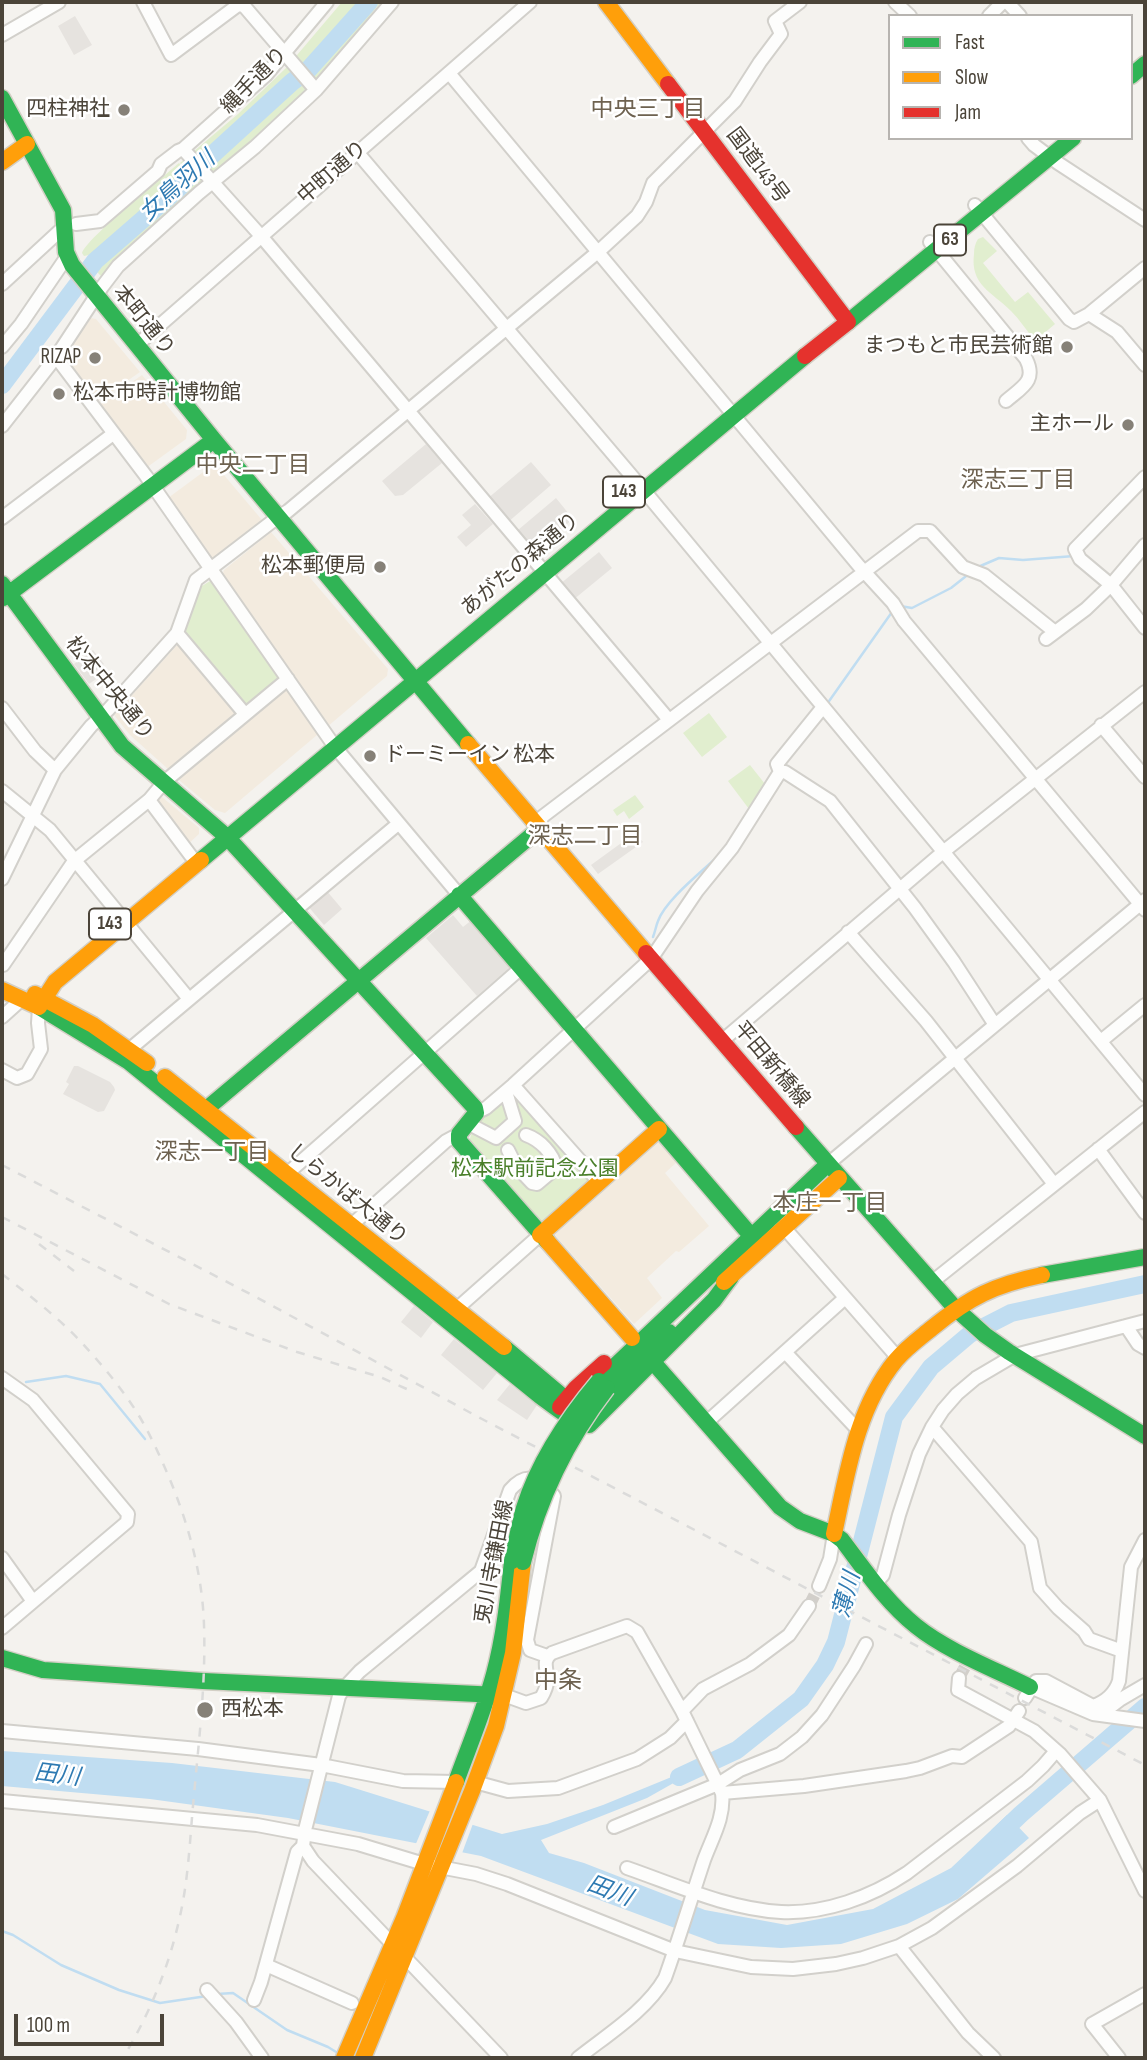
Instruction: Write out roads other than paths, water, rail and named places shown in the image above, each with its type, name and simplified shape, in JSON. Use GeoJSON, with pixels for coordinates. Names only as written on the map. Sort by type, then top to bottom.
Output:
{"type":"FeatureCollection","features":[{"type":"Feature","properties":{"kind":"main road","name":"国道143号"},"geometry":{"type":"LineString","coordinates":[[606,2],[845,318]]}},
{"type":"Feature","properties":{"kind":"main road"},"geometry":{"type":"LineString","coordinates":[[2,98],[70,225],[69,261]]}},
{"type":"Feature","properties":{"kind":"main road","name":"あがたの森通り"},"geometry":{"type":"LineString","coordinates":[[1046,154],[1056,140]]}},
{"type":"Feature","properties":{"kind":"main road","name":"あがたの森通り"},"geometry":{"type":"LineString","coordinates":[[122,919],[731,410],[1046,154],[1070,140]]}},
{"type":"Feature","properties":{"kind":"main road"},"geometry":{"type":"LineString","coordinates":[[2,162],[27,144]]}},
{"type":"Feature","properties":{"kind":"main road","name":"本町通り"},"geometry":{"type":"LineString","coordinates":[[69,261],[136,346],[412,677]]}},
{"type":"Feature","properties":{"kind":"main road"},"geometry":{"type":"LineString","coordinates":[[4,592],[214,440]]}},
{"type":"Feature","properties":{"kind":"main road","name":"松本中央通り"},"geometry":{"type":"LineString","coordinates":[[4,592],[122,746],[224,834],[475,1108],[470,1124],[459,1140],[463,1146],[632,1338]]}},
{"type":"Feature","properties":{"kind":"main road","name":"平田新橋線"},"geometry":{"type":"LineString","coordinates":[[412,677],[538,829],[723,1040],[839,1178],[958,1311],[985,1335],[1145,1436]]}},
{"type":"Feature","properties":{"kind":"main road"},"geometry":{"type":"LineString","coordinates":[[202,1113],[538,829]]}},
{"type":"Feature","properties":{"kind":"main road","name":"あがたの森通り"},"geometry":{"type":"LineString","coordinates":[[34,999],[191,856],[224,834]]}},
{"type":"Feature","properties":{"kind":"main road"},"geometry":{"type":"LineString","coordinates":[[459,895],[756,1243]]}},
{"type":"Feature","properties":{"kind":"main road"},"geometry":{"type":"LineString","coordinates":[[3,972],[34,999]]}},
{"type":"Feature","properties":{"kind":"main road"},"geometry":{"type":"LineString","coordinates":[[2,990],[34,999]]}},
{"type":"Feature","properties":{"kind":"main road","name":"しらかば大通り"},"geometry":{"type":"LineString","coordinates":[[34,999],[130,1049],[202,1113],[563,1404],[585,1425],[589,1425],[653,1362]]}},
{"type":"Feature","properties":{"kind":"main road","name":"しらかば大通り"},"geometry":{"type":"LineString","coordinates":[[34,999],[202,1113]]}},
{"type":"Feature","properties":{"kind":"main road"},"geometry":{"type":"LineString","coordinates":[[540,1235],[659,1129]]}},
{"type":"Feature","properties":{"kind":"main road","name":"兎川寺鎌田線"},"geometry":{"type":"LineString","coordinates":[[780,1222],[828,1164]]}},
{"type":"Feature","properties":{"kind":"main road","name":"兎川寺鎌田線"},"geometry":{"type":"LineString","coordinates":[[345,2055],[393,1944],[455,1785],[513,1653],[518,1562],[556,1466],[603,1384],[716,1270],[756,1243],[839,1178]]}},
{"type":"Feature","properties":{"kind":"main road","name":"兎川寺鎌田線"},"geometry":{"type":"LineString","coordinates":[[603,1384],[720,1284],[732,1277],[756,1243]]}},
{"type":"Feature","properties":{"kind":"main road"},"geometry":{"type":"LineString","coordinates":[[838,1537],[848,1465],[858,1430],[879,1387],[898,1358],[958,1311],[1001,1285],[1145,1257]]}},
{"type":"Feature","properties":{"kind":"main road"},"geometry":{"type":"LineString","coordinates":[[563,1404],[576,1388],[690,1287],[716,1270]]}},
{"type":"Feature","properties":{"kind":"main road"},"geometry":{"type":"LineString","coordinates":[[732,1277],[714,1300],[653,1362],[780,1507],[800,1521],[838,1537],[892,1604],[965,1667],[1027,1693]]}},
{"type":"Feature","properties":{"kind":"main road"},"geometry":{"type":"LineString","coordinates":[[2,1657],[43,1670],[496,1694]]}},
{"type":"Feature","properties":{"kind":"main road","name":"兎川寺鎌田線"},"geometry":{"type":"LineString","coordinates":[[363,2058],[474,1787],[496,1726],[496,1694]]}},
{"type":"Feature","properties":{"kind":"street"},"geometry":{"type":"LineString","coordinates":[[2,35],[59,2]]}},
{"type":"Feature","properties":{"kind":"street"},"geometry":{"type":"LineString","coordinates":[[143,2],[171,55],[238,3],[244,6],[314,88]]}},
{"type":"Feature","properties":{"kind":"street","name":"縄手通り"},"geometry":{"type":"LineString","coordinates":[[70,225],[100,221],[166,161],[186,152],[286,57],[327,2]]}},
{"type":"Feature","properties":{"kind":"street"},"geometry":{"type":"LineString","coordinates":[[2,426],[56,357],[94,294],[118,266],[210,179],[270,133],[392,2]]}},
{"type":"Feature","properties":{"kind":"street","name":"中町通り"},"geometry":{"type":"LineString","coordinates":[[136,346],[530,2]]}},
{"type":"Feature","properties":{"kind":"street"},"geometry":{"type":"LineString","coordinates":[[2,879],[55,770],[177,632],[196,580],[288,511],[599,251],[637,216],[653,183],[735,101],[781,34],[775,21],[800,2]]}},
{"type":"Feature","properties":{"kind":"street"},"geometry":{"type":"LineString","coordinates":[[991,14],[1005,2],[1018,14]]}},
{"type":"Feature","properties":{"kind":"street"},"geometry":{"type":"LineString","coordinates":[[449,72],[1035,778],[1144,905],[828,1164]]}},
{"type":"Feature","properties":{"kind":"street"},"geometry":{"type":"LineString","coordinates":[[1030,140],[1046,154],[1145,220]]}},
{"type":"Feature","properties":{"kind":"street"},"geometry":{"type":"LineString","coordinates":[[186,152],[261,236],[669,720]]}},
{"type":"Feature","properties":{"kind":"street"},"geometry":{"type":"LineString","coordinates":[[357,152],[640,486],[1145,1095]]}},
{"type":"Feature","properties":{"kind":"street"},"geometry":{"type":"LineString","coordinates":[[978,210],[1074,322],[1089,314],[1145,268]]}},
{"type":"Feature","properties":{"kind":"street"},"geometry":{"type":"LineString","coordinates":[[2,284],[70,225]]}},
{"type":"Feature","properties":{"kind":"street"},"geometry":{"type":"LineString","coordinates":[[934,246],[1029,365],[1031,374],[1028,382],[1006,401]]}},
{"type":"Feature","properties":{"kind":"street"},"geometry":{"type":"LineString","coordinates":[[2,347],[69,261]]}},
{"type":"Feature","properties":{"kind":"street"},"geometry":{"type":"LineString","coordinates":[[1089,314],[1116,332],[1145,365]]}},
{"type":"Feature","properties":{"kind":"street"},"geometry":{"type":"LineString","coordinates":[[56,357],[153,486],[332,743],[459,895]]}},
{"type":"Feature","properties":{"kind":"street"},"geometry":{"type":"LineString","coordinates":[[2,517],[113,434]]}},
{"type":"Feature","properties":{"kind":"street"},"geometry":{"type":"LineString","coordinates":[[1145,477],[1075,549],[1078,556],[1111,585],[1145,628]]}},
{"type":"Feature","properties":{"kind":"street"},"geometry":{"type":"LineString","coordinates":[[538,829],[542,817],[918,531],[930,531],[962,567],[974,571],[1050,635],[1086,609],[1111,585],[1145,545]]}},
{"type":"Feature","properties":{"kind":"street"},"geometry":{"type":"LineString","coordinates":[[177,632],[245,714]]}},
{"type":"Feature","properties":{"kind":"street"},"geometry":{"type":"LineString","coordinates":[[3,972],[74,861],[149,800],[164,782],[288,679]]}},
{"type":"Feature","properties":{"kind":"street"},"geometry":{"type":"LineString","coordinates":[[723,1040],[943,852],[1145,692]]}},
{"type":"Feature","properties":{"kind":"street"},"geometry":{"type":"LineString","coordinates":[[346,1230],[446,1141],[510,1090],[651,959],[697,891],[732,848],[779,769],[777,764],[825,709]]}},
{"type":"Feature","properties":{"kind":"street"},"geometry":{"type":"LineString","coordinates":[[4,717],[55,770]]}},
{"type":"Feature","properties":{"kind":"street"},"geometry":{"type":"LineString","coordinates":[[1101,725],[1140,762],[1145,777]]}},
{"type":"Feature","properties":{"kind":"street"},"geometry":{"type":"LineString","coordinates":[[779,769],[830,801],[954,962],[995,1025]]}},
{"type":"Feature","properties":{"kind":"street"},"geometry":{"type":"LineString","coordinates":[[2,791],[50,830],[189,999]]}},
{"type":"Feature","properties":{"kind":"street"},"geometry":{"type":"LineString","coordinates":[[149,800],[191,856]]}},
{"type":"Feature","properties":{"kind":"street"},"geometry":{"type":"LineString","coordinates":[[130,1049],[398,824]]}},
{"type":"Feature","properties":{"kind":"street"},"geometry":{"type":"LineString","coordinates":[[848,932],[926,1021],[1054,1184]]}},
{"type":"Feature","properties":{"kind":"street"},"geometry":{"type":"LineString","coordinates":[[282,1178],[521,968]]}},
{"type":"Feature","properties":{"kind":"street"},"geometry":{"type":"LineString","coordinates":[[2,1017],[34,999],[41,1049],[27,1074],[17,1078],[2,1070]]}},
{"type":"Feature","properties":{"kind":"street"},"geometry":{"type":"LineString","coordinates":[[1101,1041],[1145,1005]]}},
{"type":"Feature","properties":{"kind":"street"},"geometry":{"type":"LineString","coordinates":[[470,1124],[496,1138],[508,1150],[516,1166],[533,1183],[537,1184],[546,1177],[556,1168],[555,1161],[539,1141],[526,1135],[522,1126],[515,1121],[510,1090]]}},
{"type":"Feature","properties":{"kind":"street"},"geometry":{"type":"LineString","coordinates":[[510,1090],[599,1182]]}},
{"type":"Feature","properties":{"kind":"street"},"geometry":{"type":"LineString","coordinates":[[932,1282],[1145,1112]]}},
{"type":"Feature","properties":{"kind":"street"},"geometry":{"type":"LineString","coordinates":[[496,1138],[515,1121]]}},
{"type":"Feature","properties":{"kind":"street"},"geometry":{"type":"LineString","coordinates":[[508,1150],[526,1135]]}},
{"type":"Feature","properties":{"kind":"street"},"geometry":{"type":"LineString","coordinates":[[1098,1149],[1145,1213]]}},
{"type":"Feature","properties":{"kind":"street"},"geometry":{"type":"LineString","coordinates":[[780,1222],[898,1358]]}},
{"type":"Feature","properties":{"kind":"street"},"geometry":{"type":"LineString","coordinates":[[449,1313],[540,1235]]}},
{"type":"Feature","properties":{"kind":"street"},"geometry":{"type":"LineString","coordinates":[[706,1422],[845,1298]]}},
{"type":"Feature","properties":{"kind":"street"},"geometry":{"type":"LineString","coordinates":[[875,1582],[883,1575],[919,1454],[932,1427],[957,1394],[1012,1353],[1145,1321]]}},
{"type":"Feature","properties":{"kind":"street"},"geometry":{"type":"LineString","coordinates":[[1126,1326],[1138,1344],[1145,1348]]}},
{"type":"Feature","properties":{"kind":"street"},"geometry":{"type":"LineString","coordinates":[[785,1352],[858,1430]]}},
{"type":"Feature","properties":{"kind":"street"},"geometry":{"type":"LineString","coordinates":[[2,1378],[33,1400],[128,1514],[127,1522],[2,1628]]}},
{"type":"Feature","properties":{"kind":"street"},"geometry":{"type":"LineString","coordinates":[[932,1427],[1031,1542],[1040,1588],[1089,1639],[1122,1651]]}},
{"type":"Feature","properties":{"kind":"street"},"geometry":{"type":"LineString","coordinates":[[254,2000],[304,1836],[339,1696],[360,1671],[481,1571],[510,1490],[517,1482],[531,1478],[541,1481],[554,1496],[527,1640],[530,1650],[547,1657]]}},
{"type":"Feature","properties":{"kind":"street"},"geometry":{"type":"LineString","coordinates":[[819,1586],[838,1537]]}},
{"type":"Feature","properties":{"kind":"street"},"geometry":{"type":"LineString","coordinates":[[1145,1540],[1131,1567],[1119,1681],[1115,1691],[1100,1704],[1093,1706],[1046,1681],[1035,1681],[1027,1693],[1093,1714],[1145,1721]]}},
{"type":"Feature","properties":{"kind":"street"},"geometry":{"type":"LineString","coordinates":[[2,1558],[32,1601]]}},
{"type":"Feature","properties":{"kind":"street"},"geometry":{"type":"LineString","coordinates":[[474,1787],[508,1791],[558,1788],[637,1759],[670,1738],[703,1689],[750,1664],[789,1634],[809,1606]]}},
{"type":"Feature","properties":{"kind":"street"},"geometry":{"type":"LineString","coordinates":[[496,1694],[526,1703],[541,1698],[547,1681],[545,1663],[552,1653],[627,1626],[633,1628],[685,1716],[719,1785],[724,1804],[666,1978],[647,2002],[578,2058]]}},
{"type":"Feature","properties":{"kind":"street"},"geometry":{"type":"LineString","coordinates":[[614,1827],[719,1785],[740,1770],[780,1754],[802,1737],[822,1715],[866,1644]]}},
{"type":"Feature","properties":{"kind":"street"},"geometry":{"type":"LineString","coordinates":[[965,1667],[958,1690],[1016,1715],[1058,1753],[1098,1798],[1145,1891]]}},
{"type":"Feature","properties":{"kind":"street"},"geometry":{"type":"LineString","coordinates":[[1102,1715],[1121,1699],[1145,1685]]}},
{"type":"Feature","properties":{"kind":"street"},"geometry":{"type":"LineString","coordinates":[[719,1785],[804,1786],[920,1768],[951,1756],[962,1757],[1009,1726],[1016,1715]]}},
{"type":"Feature","properties":{"kind":"street"},"geometry":{"type":"LineString","coordinates":[[2,1731],[198,1749],[403,1781],[455,1785]]}},
{"type":"Feature","properties":{"kind":"street"},"geometry":{"type":"LineString","coordinates":[[627,1868],[694,1893],[730,1903],[782,1912],[839,1905],[889,1885],[1027,1781],[1058,1753]]}},
{"type":"Feature","properties":{"kind":"street"},"geometry":{"type":"LineString","coordinates":[[2,1801],[257,1825],[304,1836],[358,1844],[442,1864],[507,1884],[676,1948],[751,1967],[793,1969],[863,1958],[899,1946],[932,1928],[1017,1866],[1098,1798]]}},
{"type":"Feature","properties":{"kind":"street"},"geometry":{"type":"LineString","coordinates":[[304,1836],[313,1861],[501,2058]]}},
{"type":"Feature","properties":{"kind":"street"},"geometry":{"type":"LineString","coordinates":[[899,1946],[968,2033],[993,2058]]}},
{"type":"Feature","properties":{"kind":"street"},"geometry":{"type":"LineString","coordinates":[[266,1965],[352,2003]]}},
{"type":"Feature","properties":{"kind":"street"},"geometry":{"type":"LineString","coordinates":[[207,1990],[236,2022],[262,2058]]}},
{"type":"Feature","properties":{"kind":"street"},"geometry":{"type":"LineString","coordinates":[[1119,2058],[1092,2024],[1145,1994]]}},
{"type":"Feature","properties":{"kind":"water"},"geometry":{"type":"Polygon","coordinates":[[[2,1751],[172,1763],[335,1782],[502,1834],[547,1824],[603,1805],[718,1758],[647,1798],[541,1840],[549,1853],[584,1863],[705,1910],[787,1925],[873,1909],[951,1868],[1007,1815],[1029,1838],[958,1899],[907,1924],[841,1944],[781,1948],[718,1944],[481,1856],[288,1818],[150,1799],[2,1786],[2,1751]]]}},
{"type":"Feature","properties":{"kind":"waterway","name":"女鳥羽川"},"geometry":{"type":"LineString","coordinates":[[2,385],[95,261],[309,69],[369,2]]}},
{"type":"Feature","properties":{"kind":"waterway"},"geometry":{"type":"LineString","coordinates":[[1082,551],[1121,510]]}},
{"type":"Feature","properties":{"kind":"waterway"},"geometry":{"type":"LineString","coordinates":[[978,567],[999,558],[1023,560],[1074,556]]}},
{"type":"Feature","properties":{"kind":"waterway"},"geometry":{"type":"LineString","coordinates":[[900,606],[912,608],[951,588],[970,573]]}},
{"type":"Feature","properties":{"kind":"waterway"},"geometry":{"type":"LineString","coordinates":[[827,704],[892,612]]}},
{"type":"Feature","properties":{"kind":"waterway"},"geometry":{"type":"LineString","coordinates":[[653,937],[658,921],[668,905],[715,859]]}},
{"type":"Feature","properties":{"kind":"waterway","name":"薄川"},"geometry":{"type":"LineString","coordinates":[[679,1777],[737,1750],[801,1699],[825,1665],[836,1642],[894,1417],[931,1367],[970,1334],[1011,1313],[1145,1284]]}},
{"type":"Feature","properties":{"kind":"waterway"},"geometry":{"type":"LineString","coordinates":[[26,1382],[66,1376],[100,1384],[145,1439]]}},
{"type":"Feature","properties":{"kind":"waterway","name":"田川"},"geometry":{"type":"LineString","coordinates":[[998,1836],[1145,1707]]}},
{"type":"Feature","properties":{"kind":"waterway"},"geometry":{"type":"LineString","coordinates":[[2,1931],[61,1965],[119,1990],[160,2003],[207,1996]]}},
{"type":"Feature","properties":{"kind":"waterway"},"geometry":{"type":"LineString","coordinates":[[217,1994],[233,1993],[287,2030],[341,2055]]}},
{"type":"Feature","properties":{"kind":"tunnel"},"geometry":{"type":"LineString","coordinates":[[809,1606],[819,1586]]}},
{"type":"Feature","properties":{"kind":"tunnel"},"geometry":{"type":"LineString","coordinates":[[959,1678],[965,1667]]}},
{"type":"Feature","properties":{"kind":"railway"},"geometry":{"type":"LineString","coordinates":[[2,1165],[1145,1765]]}},
{"type":"Feature","properties":{"kind":"railway"},"geometry":{"type":"LineString","coordinates":[[2,1217],[169,1304],[297,1352],[380,1377],[409,1390]]}},
{"type":"Feature","properties":{"kind":"railway"},"geometry":{"type":"LineString","coordinates":[[39,1244],[74,1271]]}},
{"type":"Feature","properties":{"kind":"railway"},"geometry":{"type":"LineString","coordinates":[[2,1274],[73,1333],[108,1373],[146,1428],[168,1475],[186,1524],[202,1599],[204,1667],[200,1731],[189,1856],[180,1916],[176,1935],[150,2007],[123,2058]]}},
{"type":"Feature","properties":{"kind":"place","name":"四柱神社"},"geometry":{"type":"Point","coordinates":[124,110]}},
{"type":"Feature","properties":{"kind":"place","name":"まつもと市民芸術館"},"geometry":{"type":"Point","coordinates":[1067,347]}},
{"type":"Feature","properties":{"kind":"place","name":"RIZAP"},"geometry":{"type":"Point","coordinates":[95,358]}},
{"type":"Feature","properties":{"kind":"place","name":"松本市時計博物館"},"geometry":{"type":"Point","coordinates":[59,394]}},
{"type":"Feature","properties":{"kind":"place","name":"主ホール"},"geometry":{"type":"Point","coordinates":[1128,425]}},
{"type":"Feature","properties":{"kind":"place","name":"松本郵便局"},"geometry":{"type":"Point","coordinates":[380,567]}},
{"type":"Feature","properties":{"kind":"place","name":"ドーミーイン 松本"},"geometry":{"type":"Point","coordinates":[370,756]}},
{"type":"Feature","properties":{"kind":"place","name":"西松本"},"geometry":{"type":"Point","coordinates":[205,1710]}},
{"type":"Feature","properties":{"kind":"district","name":"中央三丁目"},"geometry":{"type":"Point","coordinates":[648,110]}},
{"type":"Feature","properties":{"kind":"district","name":"中央二丁目"},"geometry":{"type":"Point","coordinates":[253,466]}},
{"type":"Feature","properties":{"kind":"district","name":"深志三丁目"},"geometry":{"type":"Point","coordinates":[1018,481]}},
{"type":"Feature","properties":{"kind":"district","name":"深志二丁目"},"geometry":{"type":"Point","coordinates":[585,837]}},
{"type":"Feature","properties":{"kind":"district","name":"深志一丁目"},"geometry":{"type":"Point","coordinates":[212,1153]}},
{"type":"Feature","properties":{"kind":"district","name":"本庄一丁目"},"geometry":{"type":"Point","coordinates":[830,1204]}},
{"type":"Feature","properties":{"kind":"district","name":"中条"},"geometry":{"type":"Point","coordinates":[558,1682]}},
{"type":"Feature","properties":{"kind":"park label","name":"松本駅前記念公園"},"geometry":{"type":"Point","coordinates":[535,1170]}}]}
